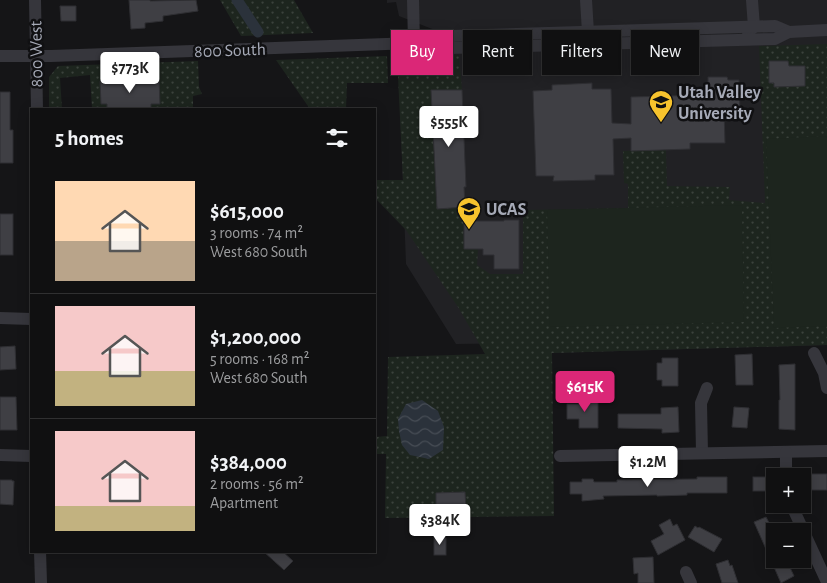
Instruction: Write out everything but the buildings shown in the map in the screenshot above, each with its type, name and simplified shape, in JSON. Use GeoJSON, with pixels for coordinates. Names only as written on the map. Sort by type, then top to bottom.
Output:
{"type":"FeatureCollection","features":[{"type":"Feature","properties":{"kind":"street","name":"800 West"},"geometry":{"type":"LineString","coordinates":[[35,0],[37,108]]}},
{"type":"Feature","properties":{"kind":"street"},"geometry":{"type":"LineString","coordinates":[[413,0],[414,30]]}},
{"type":"Feature","properties":{"kind":"street"},"geometry":{"type":"LineString","coordinates":[[586,0],[588,30]]}},
{"type":"Feature","properties":{"kind":"street"},"geometry":{"type":"LineString","coordinates":[[718,40],[723,35],[751,31],[754,27],[752,0]]}},
{"type":"Feature","properties":{"kind":"street","name":"800 South"},"geometry":{"type":"LineString","coordinates":[[621,31],[775,26],[790,32]]}},
{"type":"Feature","properties":{"kind":"street","name":"800 South"},"geometry":{"type":"LineString","coordinates":[[621,39],[775,39],[790,32],[827,30]]}},
{"type":"Feature","properties":{"kind":"street","name":"800 South"},"geometry":{"type":"LineString","coordinates":[[453,48],[542,40]]}},
{"type":"Feature","properties":{"kind":"street","name":"800 South"},"geometry":{"type":"LineString","coordinates":[[0,56],[248,50],[391,44]]}},
{"type":"Feature","properties":{"kind":"street"},"geometry":{"type":"LineString","coordinates":[[0,318],[30,319]]}},
{"type":"Feature","properties":{"kind":"street"},"geometry":{"type":"LineString","coordinates":[[814,353],[824,374],[827,388]]}},
{"type":"Feature","properties":{"kind":"street"},"geometry":{"type":"LineString","coordinates":[[702,453],[701,403],[707,388]]}},
{"type":"Feature","properties":{"kind":"street"},"geometry":{"type":"LineString","coordinates":[[560,456],[827,451]]}},
{"type":"Feature","properties":{"kind":"street"},"geometry":{"type":"LineString","coordinates":[[786,452],[786,468]]}},
{"type":"Feature","properties":{"kind":"street"},"geometry":{"type":"LineString","coordinates":[[0,455],[30,456]]}},
{"type":"Feature","properties":{"kind":"street"},"geometry":{"type":"LineString","coordinates":[[795,513],[827,582]]}},
{"type":"Feature","properties":{"kind":"street"},"geometry":{"type":"LineString","coordinates":[[40,553],[41,583]]}},
{"type":"Feature","properties":{"kind":"shaded area"},"geometry":{"type":"Polygon","coordinates":[[[220,0],[294,0],[313,33],[241,36],[220,0]]]}},
{"type":"Feature","properties":{"kind":"shaded area","name":"Utah Valley University"},"geometry":{"type":"Polygon","coordinates":[[[387,0],[827,0],[827,345],[554,353],[536,343],[456,344],[406,264],[399,75],[453,75],[453,53],[463,53],[463,75],[532,75],[532,30],[463,30],[463,41],[453,37],[453,30],[435,30],[399,16],[396,2],[387,3],[387,0]]]}},
{"type":"Feature","properties":{"kind":"shaded area"},"geometry":{"type":"Polygon","coordinates":[[[827,44],[827,345],[552,353],[554,516],[385,518],[386,454],[376,454],[376,437],[387,436],[388,357],[485,354],[458,307],[406,230],[376,199],[376,180],[403,180],[398,75],[453,75],[453,55],[459,55],[462,90],[431,90],[437,208],[463,207],[464,249],[478,249],[477,265],[490,274],[523,274],[523,210],[628,208],[628,184],[624,183],[623,151],[666,150],[667,186],[730,187],[729,200],[765,203],[759,46],[827,44]]]}},
{"type":"Feature","properties":{"kind":"shaded area"},"geometry":{"type":"Polygon","coordinates":[[[387,56],[388,83],[347,83],[346,108],[309,108],[276,60],[387,56]]]}},
{"type":"Feature","properties":{"kind":"shaded area"},"geometry":{"type":"Polygon","coordinates":[[[198,61],[199,87],[202,94],[193,96],[193,108],[92,108],[90,75],[60,78],[62,108],[49,108],[49,77],[58,66],[198,61]]]}},
{"type":"Feature","properties":{"kind":"shaded area"},"geometry":{"type":"Polygon","coordinates":[[[827,136],[827,326],[774,328],[766,139],[827,136]]]}},
{"type":"Feature","properties":{"kind":"shaded area"},"geometry":{"type":"Polygon","coordinates":[[[742,205],[744,322],[550,327],[547,210],[742,205]]]}},
{"type":"Feature","properties":{"kind":"water"},"geometry":{"type":"Polygon","coordinates":[[[422,400],[438,411],[444,427],[443,450],[429,459],[410,455],[402,445],[399,431],[398,419],[406,404],[422,400]]]}},
{"type":"Feature","properties":{"kind":"waterway"},"geometry":{"type":"LineString","coordinates":[[237,0],[258,32]]}},
{"type":"Feature","properties":{"kind":"place","name":"Utah Valley University"},"geometry":{"type":"Point","coordinates":[661,123]}},
{"type":"Feature","properties":{"kind":"place","name":"UCAS"},"geometry":{"type":"Point","coordinates":[469,230]}}]}
